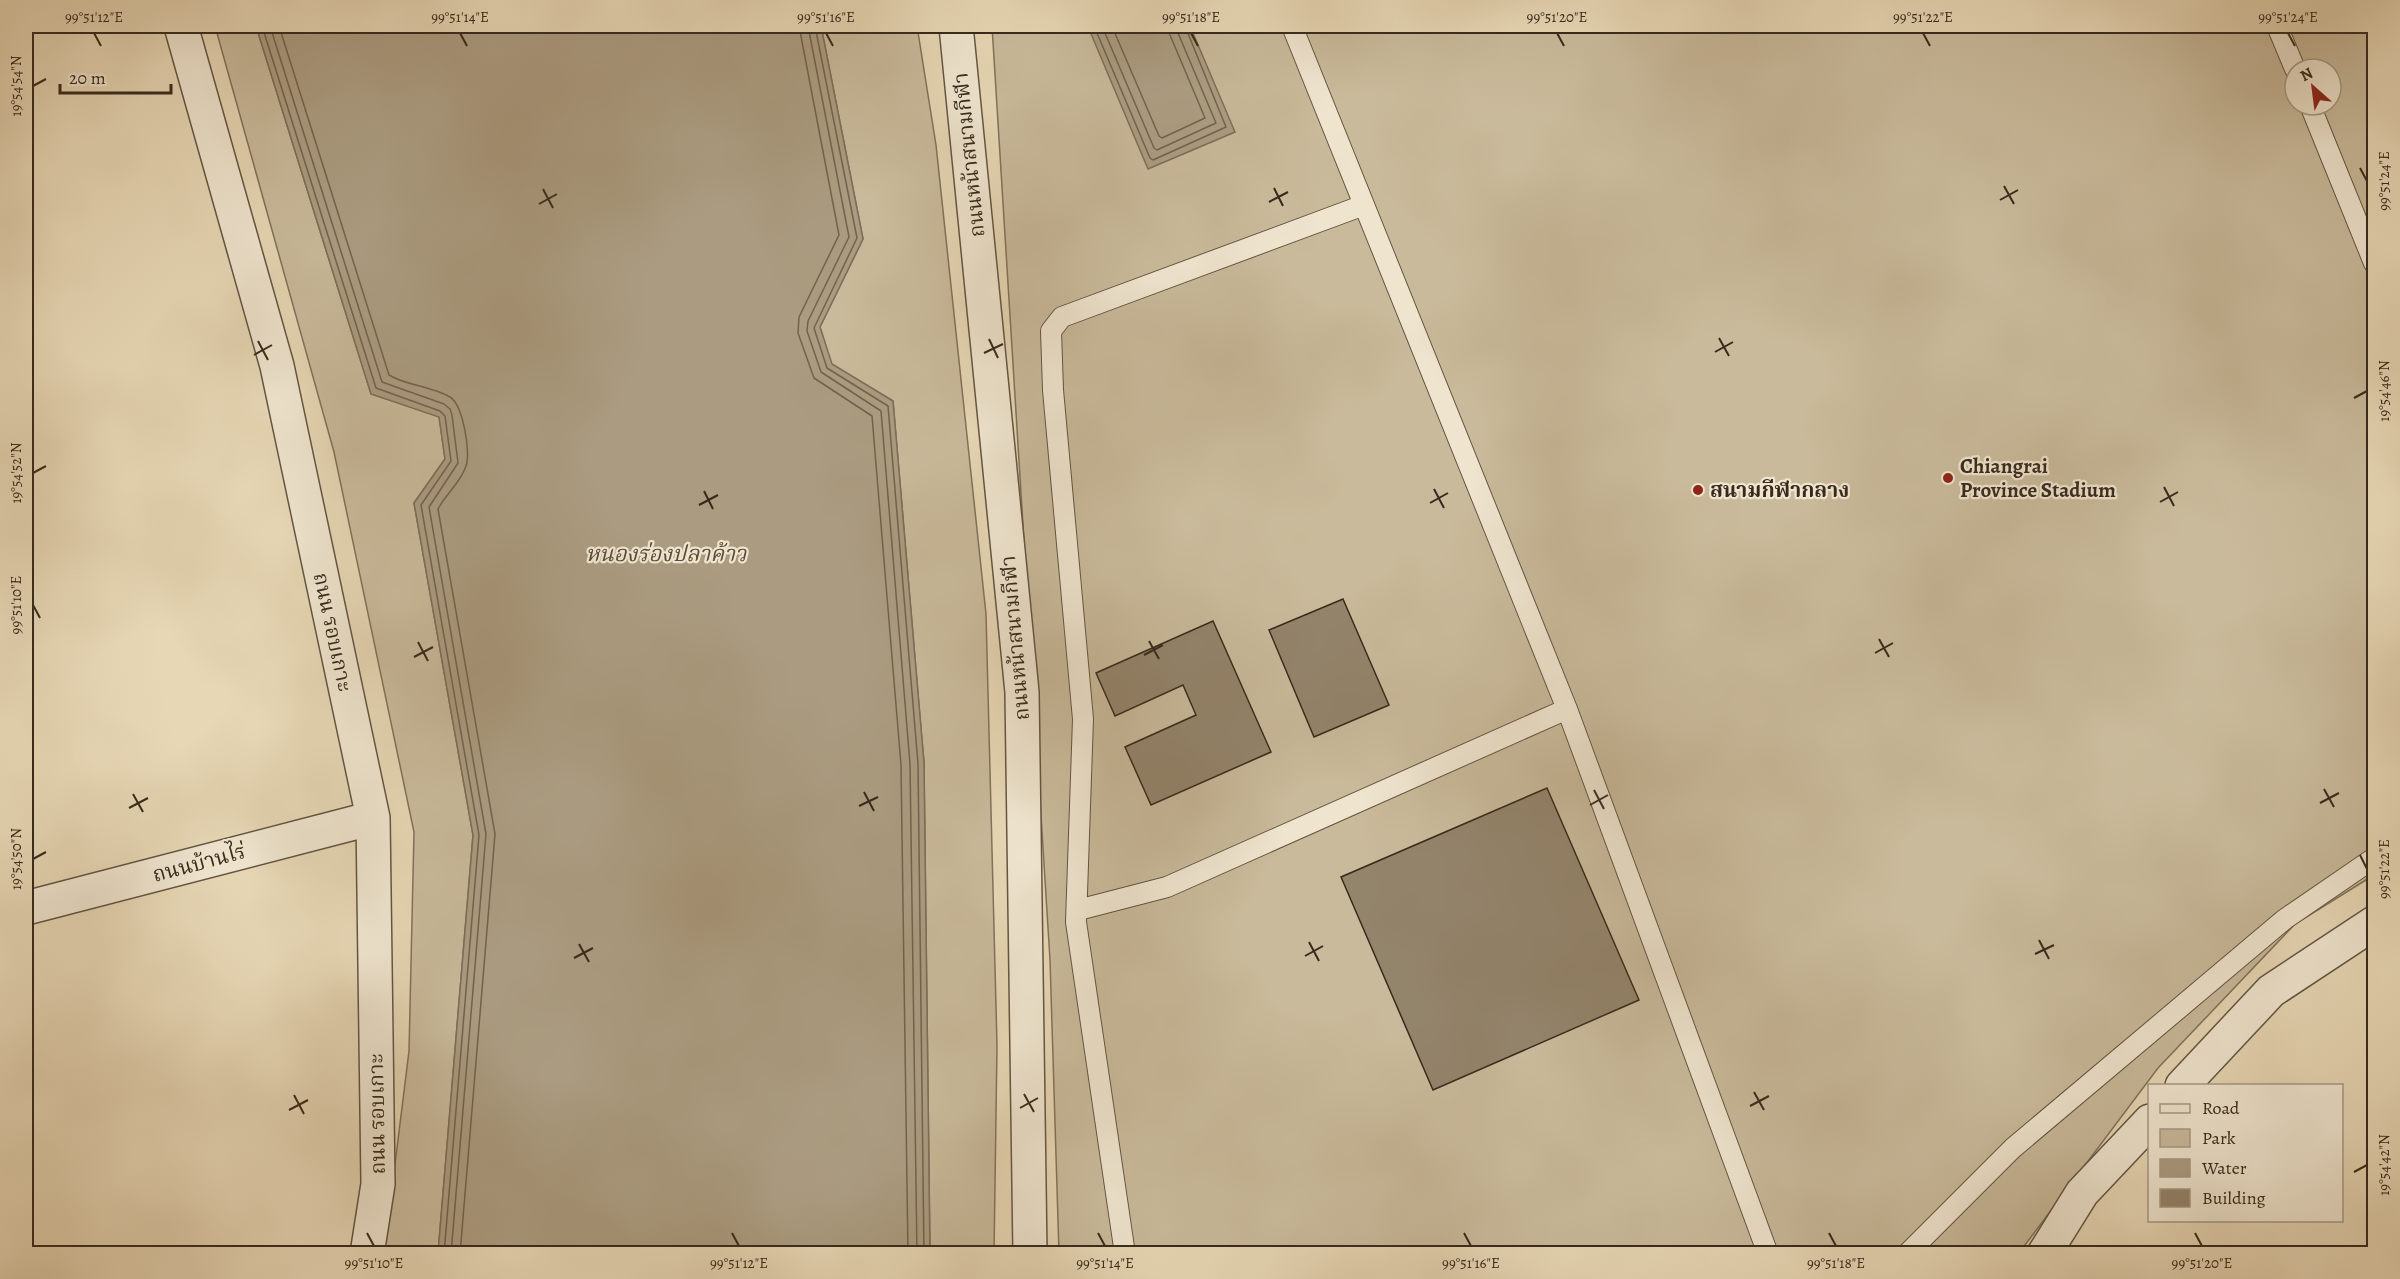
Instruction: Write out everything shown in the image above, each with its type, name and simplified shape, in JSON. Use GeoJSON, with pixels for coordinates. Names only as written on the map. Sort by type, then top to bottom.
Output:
{"type":"FeatureCollection","features":[{"type":"Feature","properties":{"kind":"street","name":"ถนน รอบเกาะ"},"geometry":{"type":"LineString","coordinates":[[181,26],[277,366],[373,818],[378,1184],[367,1254]]}},
{"type":"Feature","properties":{"kind":"street","name":"ถนนหน้าสนามกีฬา"},"geometry":{"type":"LineString","coordinates":[[956,26],[1022,692],[1030,1254]]}},
{"type":"Feature","properties":{"kind":"street","name":"ถนนบ้านไร่"},"geometry":{"type":"LineString","coordinates":[[26,908],[373,818]]}},
{"type":"Feature","properties":{"kind":"street"},"geometry":{"type":"LineString","coordinates":[[2184,1084],[2271,991],[2374,923]]}},
{"type":"Feature","properties":{"kind":"street"},"geometry":{"type":"LineString","coordinates":[[2044,1254],[2082,1193],[2148,1122]]}},
{"type":"Feature","properties":{"kind":"lane"},"geometry":{"type":"LineString","coordinates":[[1292,26],[1567,709],[1768,1254]]}},
{"type":"Feature","properties":{"kind":"lane"},"geometry":{"type":"LineString","coordinates":[[2277,26],[2290,57]]}},
{"type":"Feature","properties":{"kind":"lane"},"geometry":{"type":"LineString","coordinates":[[2315,117],[2374,263]]}},
{"type":"Feature","properties":{"kind":"lane"},"geometry":{"type":"LineString","coordinates":[[1125,1254],[1076,922],[1083,719],[1053,390],[1051,331],[1062,317],[1364,205]]}},
{"type":"Feature","properties":{"kind":"lane"},"geometry":{"type":"LineString","coordinates":[[1078,910],[1167,887],[1567,709]]}},
{"type":"Feature","properties":{"kind":"lane"},"geometry":{"type":"LineString","coordinates":[[1907,1254],[2013,1148],[2040,1125],[2285,919],[2374,858]]}},
{"type":"Feature","properties":{"kind":"green space"},"geometry":{"type":"Polygon","coordinates":[[[215,26],[256,26],[371,394],[439,416],[445,459],[414,503],[473,835],[438,1253],[384,1253],[409,1051],[414,832],[334,452],[215,26]]]}},
{"type":"Feature","properties":{"kind":"green space"},"geometry":{"type":"Polygon","coordinates":[[[821,26],[917,26],[936,145],[986,614],[997,1046],[994,1253],[930,1253],[924,763],[893,401],[831,364],[820,327],[863,239],[821,26]]]}},
{"type":"Feature","properties":{"kind":"green space","name":"สนามกีฬากลาง"},"geometry":{"type":"Polygon","coordinates":[[[992,26],[2374,26],[2374,875],[2295,924],[2158,1068],[2019,1253],[1059,1253],[1050,960],[992,26]]]}},
{"type":"Feature","properties":{"kind":"water","name":"หนองร่องปลาค้าว"},"geometry":{"type":"Polygon","coordinates":[[[256,26],[821,26],[863,239],[820,327],[832,364],[893,401],[924,763],[930,1253],[438,1253],[473,835],[414,503],[445,459],[439,417],[371,394],[256,26]]]}},
{"type":"Feature","properties":{"kind":"water"},"geometry":{"type":"Polygon","coordinates":[[[1097,26],[1190,26],[1235,132],[1148,169],[1089,29],[1097,26]]]}},
{"type":"Feature","properties":{"kind":"building"},"geometry":{"type":"Polygon","coordinates":[[[1343,599],[1389,705],[1314,737],[1269,630],[1343,599]]]}},
{"type":"Feature","properties":{"kind":"building"},"geometry":{"type":"Polygon","coordinates":[[[1213,621],[1271,752],[1151,805],[1125,747],[1196,715],[1183,685],[1115,716],[1096,673],[1213,621]]]}},
{"type":"Feature","properties":{"kind":"building"},"geometry":{"type":"Polygon","coordinates":[[[1547,788],[1639,1000],[1433,1090],[1341,877],[1547,788]]]}},
{"type":"Feature","properties":{"kind":"place","name":"Chiangrai Province Stadium"},"geometry":{"type":"Point","coordinates":[1948,478]}},
{"type":"Feature","properties":{"kind":"place","name":"สนามกีฬากลาง"},"geometry":{"type":"Point","coordinates":[1698,490]}}]}
